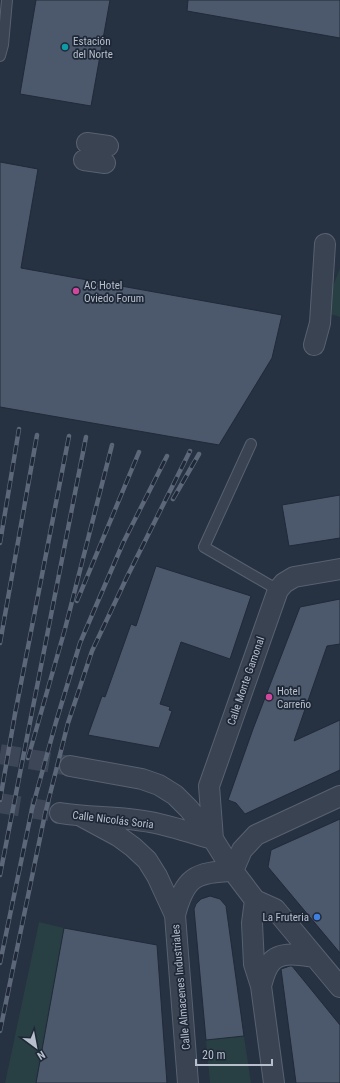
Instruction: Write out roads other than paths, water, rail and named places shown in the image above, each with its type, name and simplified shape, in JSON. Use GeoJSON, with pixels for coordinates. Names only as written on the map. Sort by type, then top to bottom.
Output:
{"type":"FeatureCollection","features":[{"type":"Feature","properties":{"kind":"street"},"geometry":{"type":"LineString","coordinates":[[85,151],[106,155]]}},
{"type":"Feature","properties":{"kind":"street"},"geometry":{"type":"LineString","coordinates":[[314,345],[320,323],[325,244]]}},
{"type":"Feature","properties":{"kind":"street"},"geometry":{"type":"LineString","coordinates":[[278,590],[284,583],[294,577],[340,569]]}},
{"type":"Feature","properties":{"kind":"street","name":"Calle Monte Gamonal"},"geometry":{"type":"LineString","coordinates":[[213,839],[209,786],[278,590]]}},
{"type":"Feature","properties":{"kind":"street"},"geometry":{"type":"LineString","coordinates":[[70,766],[122,774],[142,779],[159,785],[175,795],[189,809],[213,839],[233,871],[255,900],[275,909],[326,963],[340,987]]}},
{"type":"Feature","properties":{"kind":"street"},"geometry":{"type":"LineString","coordinates":[[233,871],[242,850],[256,835],[340,796]]}},
{"type":"Feature","properties":{"kind":"street","name":"Calle Nicolás Soria"},"geometry":{"type":"LineString","coordinates":[[60,813],[81,816],[123,818],[150,822],[213,839]]}},
{"type":"Feature","properties":{"kind":"street","name":"Calle Almacenes Industriales"},"geometry":{"type":"LineString","coordinates":[[81,816],[118,836],[133,847],[146,860],[157,876],[175,915]]}},
{"type":"Feature","properties":{"kind":"street","name":"Calle Almacenes Industriales"},"geometry":{"type":"LineString","coordinates":[[188,1083],[175,915],[180,896],[186,885],[199,876],[214,872],[233,871]]}},
{"type":"Feature","properties":{"kind":"street"},"geometry":{"type":"LineString","coordinates":[[255,900],[252,923],[254,964],[261,986],[274,1083]]}},
{"type":"Feature","properties":{"kind":"street"},"geometry":{"type":"LineString","coordinates":[[261,986],[269,964],[278,957],[290,954],[326,963]]}},
{"type":"Feature","properties":{"kind":"lane"},"geometry":{"type":"LineString","coordinates":[[0,56],[7,0]]}},
{"type":"Feature","properties":{"kind":"lane"},"geometry":{"type":"LineString","coordinates":[[251,444],[204,547],[278,590]]}},
{"type":"Feature","properties":{"kind":"tunnel"},"geometry":{"type":"LineString","coordinates":[[0,754],[70,766]]}},
{"type":"Feature","properties":{"kind":"tunnel"},"geometry":{"type":"LineString","coordinates":[[0,803],[60,813]]}},
{"type":"Feature","properties":{"kind":"railway"},"geometry":{"type":"LineString","coordinates":[[0,543],[19,429]]}},
{"type":"Feature","properties":{"kind":"railway"},"geometry":{"type":"LineString","coordinates":[[0,643],[37,435]]}},
{"type":"Feature","properties":{"kind":"railway"},"geometry":{"type":"LineString","coordinates":[[0,800],[15,714],[69,436]]}},
{"type":"Feature","properties":{"kind":"railway"},"geometry":{"type":"LineString","coordinates":[[0,875],[86,437]]}},
{"type":"Feature","properties":{"kind":"railway"},"geometry":{"type":"LineString","coordinates":[[28,758],[65,629],[112,445]]}},
{"type":"Feature","properties":{"kind":"railway"},"geometry":{"type":"LineString","coordinates":[[0,1031],[45,814],[68,723],[92,651],[190,451]]}},
{"type":"Feature","properties":{"kind":"railway"},"geometry":{"type":"LineString","coordinates":[[77,601],[139,452]]}},
{"type":"Feature","properties":{"kind":"railway"},"geometry":{"type":"LineString","coordinates":[[173,499],[199,454]]}},
{"type":"Feature","properties":{"kind":"railway"},"geometry":{"type":"LineString","coordinates":[[0,963],[32,809],[80,643],[123,543],[167,456]]}},
{"type":"Feature","properties":{"kind":"place","name":"Estación del Norte"},"geometry":{"type":"Point","coordinates":[65,47]}},
{"type":"Feature","properties":{"kind":"place","name":"AC Hotel Oviedo Forum"},"geometry":{"type":"Point","coordinates":[76,291]}},
{"type":"Feature","properties":{"kind":"place","name":"Hotel Carreño"},"geometry":{"type":"Point","coordinates":[269,697]}},
{"type":"Feature","properties":{"kind":"place","name":"La Fruteria"},"geometry":{"type":"Point","coordinates":[317,917]}}]}
